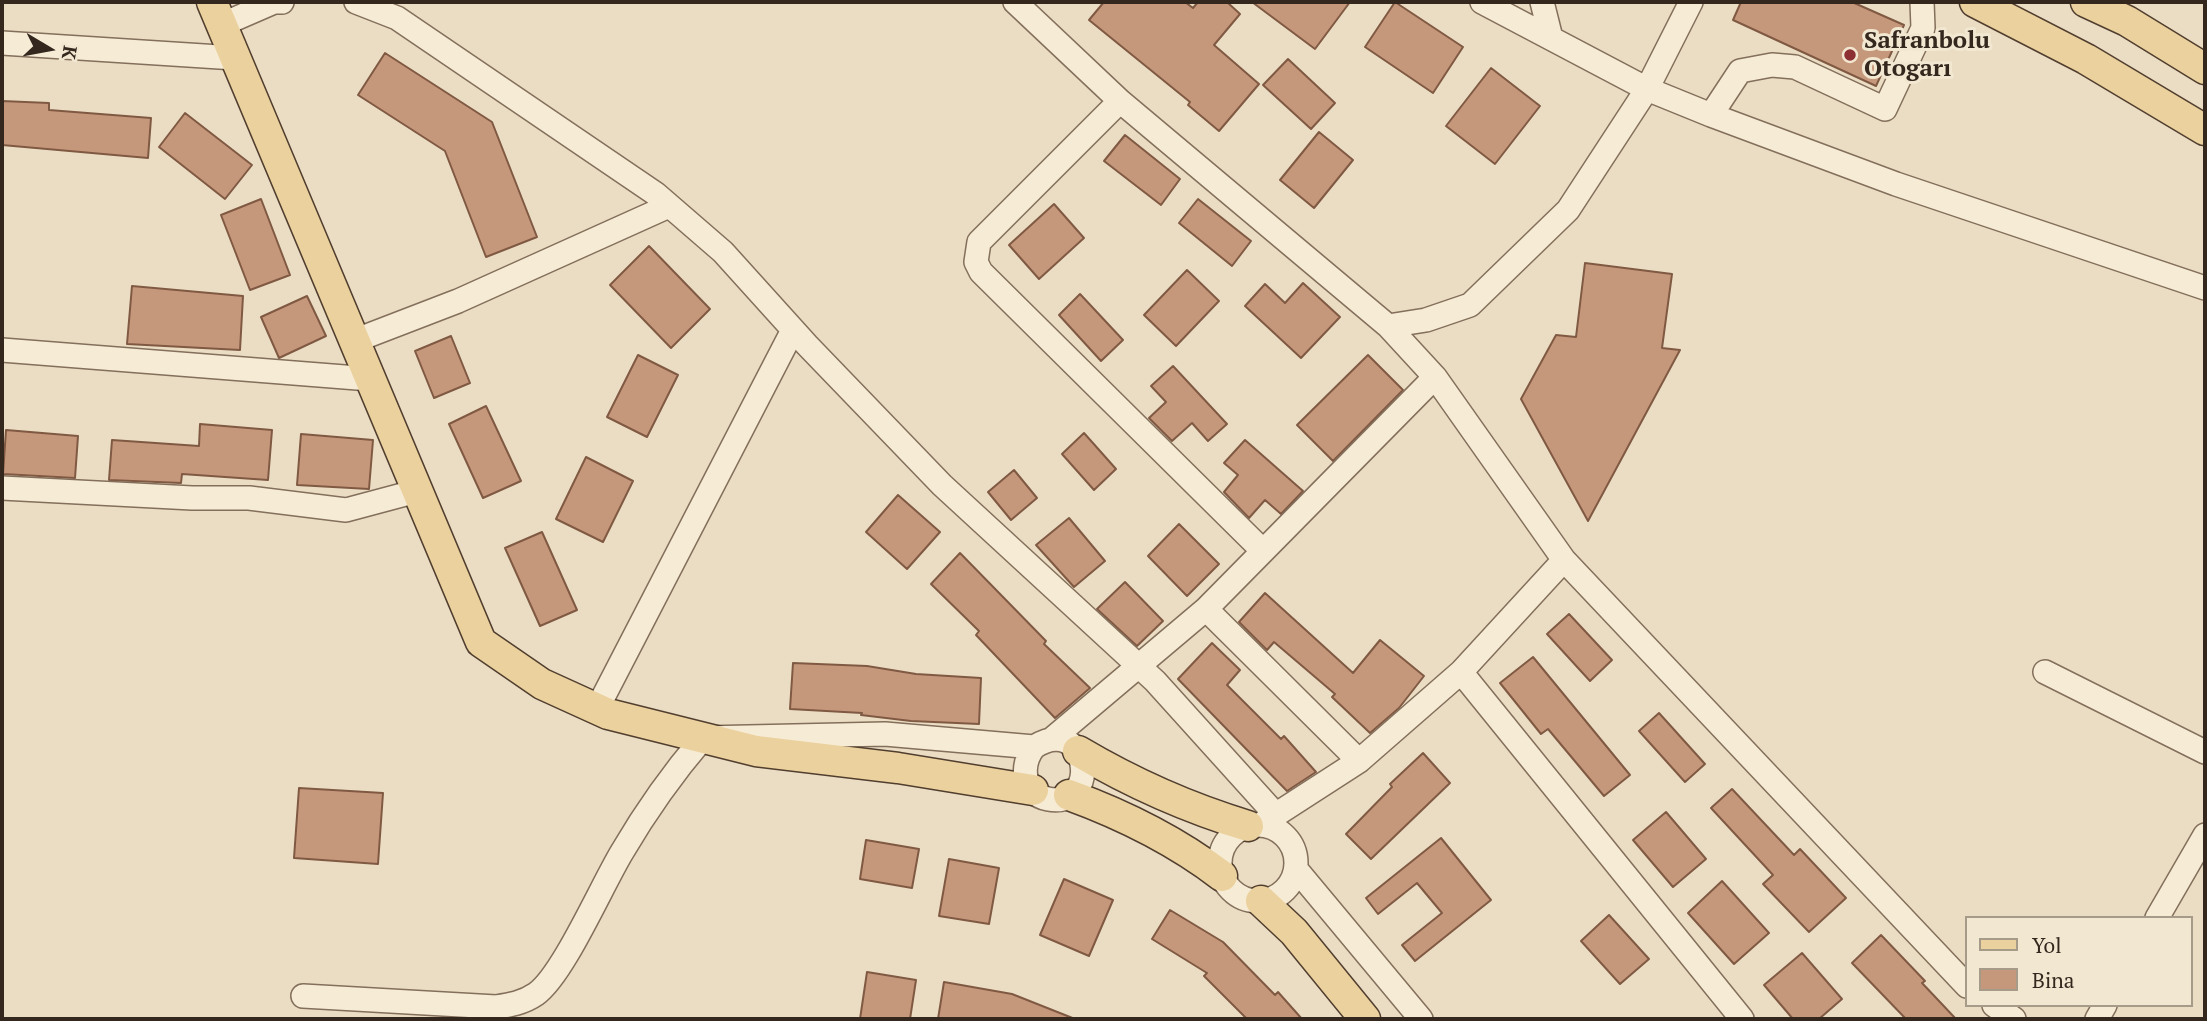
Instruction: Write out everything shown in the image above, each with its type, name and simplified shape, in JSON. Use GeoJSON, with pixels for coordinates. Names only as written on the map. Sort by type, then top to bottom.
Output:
{"type":"FeatureCollection","features":[{"type":"Feature","properties":{"kind":"main road"},"geometry":{"type":"LineString","coordinates":[[1975,2],[2086,59],[2205,130]]}},
{"type":"Feature","properties":{"kind":"main road"},"geometry":{"type":"LineString","coordinates":[[2086,2],[2127,21],[2205,69]]}},
{"type":"Feature","properties":{"kind":"main road"},"geometry":{"type":"LineString","coordinates":[[216,13],[481,642],[542,684],[597,709],[703,738],[756,751],[898,768],[1033,790]]}},
{"type":"Feature","properties":{"kind":"main road"},"geometry":{"type":"LineString","coordinates":[[1055,746],[1208,814],[1262,822]]}},
{"type":"Feature","properties":{"kind":"main road"},"geometry":{"type":"LineString","coordinates":[[1069,795],[1101,807],[1185,848],[1222,876]]}},
{"type":"Feature","properties":{"kind":"main road"},"geometry":{"type":"LineString","coordinates":[[1261,901],[1293,932],[1365,1019]]}},
{"type":"Feature","properties":{"kind":"street"},"geometry":{"type":"LineString","coordinates":[[216,13],[282,2]]}},
{"type":"Feature","properties":{"kind":"street"},"geometry":{"type":"LineString","coordinates":[[356,2],[397,18],[669,206],[723,252],[793,330],[942,485],[1155,681],[1262,822],[1283,834],[1296,856],[1296,869],[1284,891],[1261,901],[1238,896],[1222,876],[1221,851],[1227,840],[1262,822],[1359,761],[1461,672],[1564,560]]}},
{"type":"Feature","properties":{"kind":"street"},"geometry":{"type":"LineString","coordinates":[[1015,2],[1120,101],[1388,326],[1435,377],[1564,560],[1966,985]]}},
{"type":"Feature","properties":{"kind":"street"},"geometry":{"type":"LineString","coordinates":[[1482,2],[1647,89],[1711,115],[1896,184],[2205,288]]}},
{"type":"Feature","properties":{"kind":"street"},"geometry":{"type":"LineString","coordinates":[[1542,2],[1551,38]]}},
{"type":"Feature","properties":{"kind":"street"},"geometry":{"type":"LineString","coordinates":[[1388,326],[1426,320],[1470,305],[1568,210],[1647,89],[1691,2]]}},
{"type":"Feature","properties":{"kind":"street"},"geometry":{"type":"LineString","coordinates":[[1711,115],[1740,71],[1772,65],[1795,67],[1885,109],[1923,28],[1922,2]]}},
{"type":"Feature","properties":{"kind":"street"},"geometry":{"type":"LineString","coordinates":[[2,43],[235,58]]}},
{"type":"Feature","properties":{"kind":"street"},"geometry":{"type":"LineString","coordinates":[[1120,101],[979,242],[976,262],[981,272],[1263,551]]}},
{"type":"Feature","properties":{"kind":"street"},"geometry":{"type":"LineString","coordinates":[[354,341],[458,301],[669,206]]}},
{"type":"Feature","properties":{"kind":"street"},"geometry":{"type":"LineString","coordinates":[[597,709],[793,330]]}},
{"type":"Feature","properties":{"kind":"street"},"geometry":{"type":"LineString","coordinates":[[2,350],[370,379]]}},
{"type":"Feature","properties":{"kind":"street"},"geometry":{"type":"LineString","coordinates":[[303,996],[495,1007],[517,1004],[537,994],[555,973],[622,852],[674,772],[703,738],[885,734],[1055,746],[1083,760],[1082,780],[1069,795],[1050,799],[1033,790],[1024,773],[1028,754],[1055,746],[1138,667],[1206,609],[1435,377]]}},
{"type":"Feature","properties":{"kind":"street"},"geometry":{"type":"LineString","coordinates":[[2,488],[192,498],[249,498],[346,510],[418,491]]}},
{"type":"Feature","properties":{"kind":"street"},"geometry":{"type":"LineString","coordinates":[[1206,609],[1359,761]]}},
{"type":"Feature","properties":{"kind":"street"},"geometry":{"type":"LineString","coordinates":[[1461,672],[1742,1019]]}},
{"type":"Feature","properties":{"kind":"street"},"geometry":{"type":"LineString","coordinates":[[2045,672],[2205,752]]}},
{"type":"Feature","properties":{"kind":"street"},"geometry":{"type":"LineString","coordinates":[[2158,916],[2205,835]]}},
{"type":"Feature","properties":{"kind":"street"},"geometry":{"type":"LineString","coordinates":[[1296,869],[1421,1019]]}},
{"type":"Feature","properties":{"kind":"street"},"geometry":{"type":"LineString","coordinates":[[1997,1007],[2014,1019]]}},
{"type":"Feature","properties":{"kind":"building"},"geometry":{"type":"Polygon","coordinates":[[[1104,2],[1185,2],[1193,8],[1198,2],[1227,2],[1240,14],[1214,45],[1259,84],[1219,131],[1188,105],[1190,102],[1089,20],[1104,2]]]}},
{"type":"Feature","properties":{"kind":"building"},"geometry":{"type":"Polygon","coordinates":[[[1252,2],[1350,2],[1315,49],[1252,2]]]}},
{"type":"Feature","properties":{"kind":"building"},"geometry":{"type":"Polygon","coordinates":[[[1395,2],[1463,47],[1433,93],[1365,47],[1395,2]]]}},
{"type":"Feature","properties":{"kind":"building","name":"Safranbolu Otogarı"},"geometry":{"type":"Polygon","coordinates":[[[1741,2],[1852,2],[1904,25],[1876,86],[1733,20],[1741,2]]]}},
{"type":"Feature","properties":{"kind":"building"},"geometry":{"type":"Polygon","coordinates":[[[385,53],[492,122],[537,237],[486,257],[445,151],[358,95],[385,53]]]}},
{"type":"Feature","properties":{"kind":"building"},"geometry":{"type":"Polygon","coordinates":[[[1288,59],[1335,103],[1311,129],[1263,85],[1288,59]]]}},
{"type":"Feature","properties":{"kind":"building"},"geometry":{"type":"Polygon","coordinates":[[[1491,68],[1540,106],[1495,164],[1446,126],[1491,68]]]}},
{"type":"Feature","properties":{"kind":"building"},"geometry":{"type":"Polygon","coordinates":[[[2,101],[49,103],[49,110],[151,118],[148,158],[2,145],[2,101]]]}},
{"type":"Feature","properties":{"kind":"building"},"geometry":{"type":"Polygon","coordinates":[[[185,113],[252,165],[225,199],[159,147],[185,113]]]}},
{"type":"Feature","properties":{"kind":"building"},"geometry":{"type":"Polygon","coordinates":[[[1319,132],[1353,160],[1314,208],[1280,180],[1319,132]]]}},
{"type":"Feature","properties":{"kind":"building"},"geometry":{"type":"Polygon","coordinates":[[[1125,135],[1180,179],[1161,205],[1104,161],[1125,135]]]}},
{"type":"Feature","properties":{"kind":"building"},"geometry":{"type":"Polygon","coordinates":[[[261,199],[290,275],[250,290],[221,215],[261,199]]]}},
{"type":"Feature","properties":{"kind":"building"},"geometry":{"type":"Polygon","coordinates":[[[1198,199],[1251,241],[1232,266],[1179,223],[1198,199]]]}},
{"type":"Feature","properties":{"kind":"building"},"geometry":{"type":"Polygon","coordinates":[[[1054,204],[1084,238],[1039,279],[1009,245],[1054,204]]]}},
{"type":"Feature","properties":{"kind":"building"},"geometry":{"type":"Polygon","coordinates":[[[649,246],[710,309],[671,348],[610,285],[649,246]]]}},
{"type":"Feature","properties":{"kind":"building"},"geometry":{"type":"Polygon","coordinates":[[[1585,263],[1672,274],[1662,348],[1680,350],[1588,521],[1521,399],[1556,335],[1576,337],[1585,263]]]}},
{"type":"Feature","properties":{"kind":"building"},"geometry":{"type":"Polygon","coordinates":[[[1187,270],[1219,301],[1176,346],[1144,315],[1187,270]]]}},
{"type":"Feature","properties":{"kind":"building"},"geometry":{"type":"Polygon","coordinates":[[[1303,283],[1340,317],[1301,358],[1245,306],[1265,284],[1285,303],[1303,283]]]}},
{"type":"Feature","properties":{"kind":"building"},"geometry":{"type":"Polygon","coordinates":[[[132,286],[243,296],[240,350],[127,344],[132,286]]]}},
{"type":"Feature","properties":{"kind":"building"},"geometry":{"type":"Polygon","coordinates":[[[1080,294],[1123,340],[1101,361],[1059,315],[1080,294]]]}},
{"type":"Feature","properties":{"kind":"building"},"geometry":{"type":"Polygon","coordinates":[[[307,296],[326,336],[279,358],[261,317],[307,296]]]}},
{"type":"Feature","properties":{"kind":"building"},"geometry":{"type":"Polygon","coordinates":[[[451,336],[470,383],[434,398],[415,351],[451,336]]]}},
{"type":"Feature","properties":{"kind":"building"},"geometry":{"type":"Polygon","coordinates":[[[638,355],[678,375],[647,437],[607,417],[638,355]]]}},
{"type":"Feature","properties":{"kind":"building"},"geometry":{"type":"Polygon","coordinates":[[[1368,355],[1403,390],[1333,461],[1297,425],[1368,355]]]}},
{"type":"Feature","properties":{"kind":"building"},"geometry":{"type":"Polygon","coordinates":[[[1173,366],[1227,424],[1208,441],[1192,423],[1172,441],[1149,418],[1166,402],[1151,386],[1173,366]]]}},
{"type":"Feature","properties":{"kind":"building"},"geometry":{"type":"Polygon","coordinates":[[[486,406],[521,481],[483,498],[449,424],[486,406]]]}},
{"type":"Feature","properties":{"kind":"building"},"geometry":{"type":"Polygon","coordinates":[[[200,424],[272,430],[268,480],[182,474],[181,483],[109,480],[112,440],[199,446],[200,424]]]}},
{"type":"Feature","properties":{"kind":"building"},"geometry":{"type":"Polygon","coordinates":[[[6,430],[78,436],[75,478],[3,474],[6,430]]]}},
{"type":"Feature","properties":{"kind":"building"},"geometry":{"type":"Polygon","coordinates":[[[1084,433],[1116,469],[1094,490],[1062,454],[1084,433]]]}},
{"type":"Feature","properties":{"kind":"building"},"geometry":{"type":"Polygon","coordinates":[[[301,434],[373,440],[369,489],[297,485],[301,434]]]}},
{"type":"Feature","properties":{"kind":"building"},"geometry":{"type":"Polygon","coordinates":[[[1245,440],[1303,491],[1281,514],[1265,500],[1249,518],[1224,492],[1238,475],[1224,463],[1245,440]]]}},
{"type":"Feature","properties":{"kind":"building"},"geometry":{"type":"Polygon","coordinates":[[[586,457],[633,481],[603,542],[556,519],[586,457]]]}},
{"type":"Feature","properties":{"kind":"building"},"geometry":{"type":"Polygon","coordinates":[[[1014,470],[1037,498],[1011,520],[988,492],[1014,470]]]}},
{"type":"Feature","properties":{"kind":"building"},"geometry":{"type":"Polygon","coordinates":[[[898,495],[940,532],[907,569],[866,532],[898,495]]]}},
{"type":"Feature","properties":{"kind":"building"},"geometry":{"type":"Polygon","coordinates":[[[1069,518],[1105,561],[1074,587],[1036,545],[1069,518]]]}},
{"type":"Feature","properties":{"kind":"building"},"geometry":{"type":"Polygon","coordinates":[[[1179,524],[1219,564],[1187,596],[1148,556],[1179,524]]]}},
{"type":"Feature","properties":{"kind":"building"},"geometry":{"type":"Polygon","coordinates":[[[542,532],[577,610],[540,626],[505,548],[542,532]]]}},
{"type":"Feature","properties":{"kind":"building"},"geometry":{"type":"Polygon","coordinates":[[[960,553],[1046,641],[1044,644],[1090,688],[1055,718],[976,635],[979,631],[931,584],[960,553]]]}},
{"type":"Feature","properties":{"kind":"building"},"geometry":{"type":"Polygon","coordinates":[[[1125,582],[1163,621],[1137,646],[1097,609],[1125,582]]]}},
{"type":"Feature","properties":{"kind":"building"},"geometry":{"type":"Polygon","coordinates":[[[1265,593],[1353,673],[1380,640],[1424,676],[1399,708],[1370,733],[1332,697],[1335,694],[1274,642],[1267,650],[1239,622],[1265,593]]]}},
{"type":"Feature","properties":{"kind":"building"},"geometry":{"type":"Polygon","coordinates":[[[1569,614],[1612,660],[1590,681],[1547,634],[1569,614]]]}},
{"type":"Feature","properties":{"kind":"building"},"geometry":{"type":"Polygon","coordinates":[[[1212,643],[1240,670],[1227,685],[1281,739],[1284,736],[1316,772],[1287,791],[1178,679],[1212,643]]]}},
{"type":"Feature","properties":{"kind":"building"},"geometry":{"type":"Polygon","coordinates":[[[1533,657],[1630,775],[1604,796],[1548,729],[1541,734],[1500,683],[1533,657]]]}},
{"type":"Feature","properties":{"kind":"building"},"geometry":{"type":"Polygon","coordinates":[[[793,663],[867,666],[916,674],[981,678],[979,724],[911,721],[861,715],[862,713],[790,709],[793,663]]]}},
{"type":"Feature","properties":{"kind":"building"},"geometry":{"type":"Polygon","coordinates":[[[1659,713],[1705,764],[1685,782],[1639,731],[1659,713]]]}},
{"type":"Feature","properties":{"kind":"building"},"geometry":{"type":"Polygon","coordinates":[[[1423,753],[1450,783],[1371,859],[1346,834],[1392,787],[1390,784],[1423,753]]]}},
{"type":"Feature","properties":{"kind":"building"},"geometry":{"type":"Polygon","coordinates":[[[299,788],[383,793],[378,864],[294,858],[299,788]]]}},
{"type":"Feature","properties":{"kind":"building"},"geometry":{"type":"Polygon","coordinates":[[[1732,789],[1794,855],[1800,849],[1846,898],[1809,932],[1763,884],[1773,875],[1711,808],[1732,789]]]}},
{"type":"Feature","properties":{"kind":"building"},"geometry":{"type":"Polygon","coordinates":[[[1666,812],[1706,859],[1673,887],[1633,840],[1666,812]]]}},
{"type":"Feature","properties":{"kind":"building"},"geometry":{"type":"Polygon","coordinates":[[[1441,838],[1491,900],[1415,961],[1402,945],[1442,913],[1417,883],[1378,914],[1366,898],[1441,838]]]}},
{"type":"Feature","properties":{"kind":"building"},"geometry":{"type":"Polygon","coordinates":[[[866,840],[919,849],[912,888],[860,879],[866,840]]]}},
{"type":"Feature","properties":{"kind":"building"},"geometry":{"type":"Polygon","coordinates":[[[949,859],[999,868],[989,924],[939,916],[949,859]]]}},
{"type":"Feature","properties":{"kind":"building"},"geometry":{"type":"Polygon","coordinates":[[[1064,879],[1113,900],[1089,956],[1040,935],[1064,879]]]}},
{"type":"Feature","properties":{"kind":"building"},"geometry":{"type":"Polygon","coordinates":[[[1722,881],[1769,933],[1734,964],[1688,913],[1722,881]]]}},
{"type":"Feature","properties":{"kind":"building"},"geometry":{"type":"Polygon","coordinates":[[[1170,910],[1223,942],[1275,995],[1278,992],[1302,1019],[1247,1019],[1204,976],[1207,973],[1152,939],[1170,910]]]}},
{"type":"Feature","properties":{"kind":"building"},"geometry":{"type":"Polygon","coordinates":[[[1609,915],[1649,959],[1620,984],[1581,941],[1609,915]]]}},
{"type":"Feature","properties":{"kind":"building"},"geometry":{"type":"Polygon","coordinates":[[[1881,935],[1925,981],[1922,983],[1956,1019],[1906,1019],[1852,963],[1881,935]]]}},
{"type":"Feature","properties":{"kind":"building"},"geometry":{"type":"Polygon","coordinates":[[[1802,953],[1842,999],[1819,1019],[1793,1019],[1764,985],[1802,953]]]}},
{"type":"Feature","properties":{"kind":"building"},"geometry":{"type":"Polygon","coordinates":[[[867,972],[916,980],[910,1019],[860,1019],[867,972]]]}},
{"type":"Feature","properties":{"kind":"building"},"geometry":{"type":"Polygon","coordinates":[[[944,982],[1012,994],[1075,1019],[938,1019],[944,982]]]}},
{"type":"Feature","properties":{"kind":"place","name":"Safranbolu Otogarı"},"geometry":{"type":"Point","coordinates":[1850,55]}}]}
